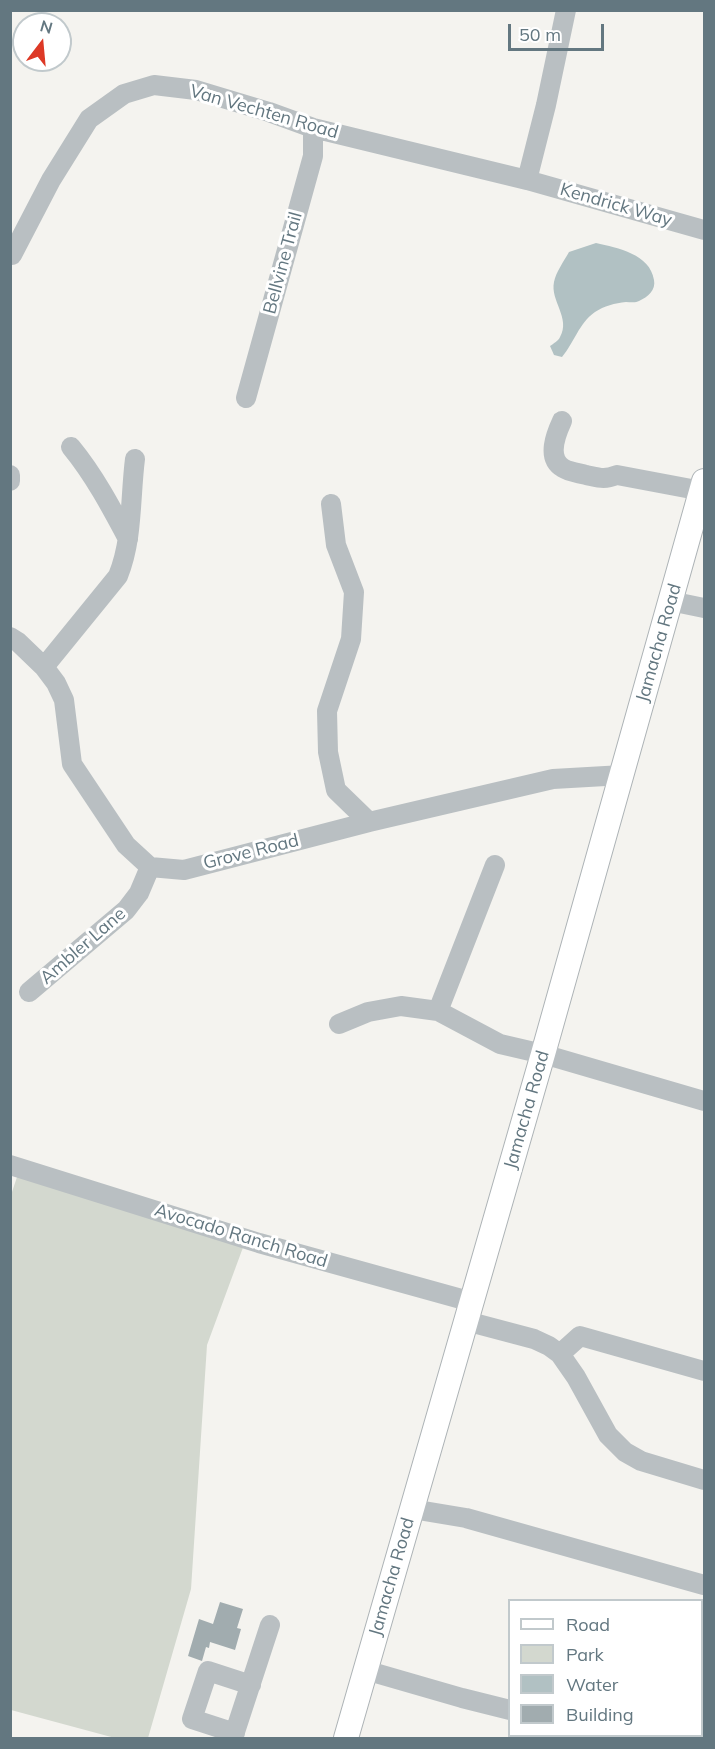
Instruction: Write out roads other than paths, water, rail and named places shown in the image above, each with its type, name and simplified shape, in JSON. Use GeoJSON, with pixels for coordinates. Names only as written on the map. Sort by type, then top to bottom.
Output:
{"type":"FeatureCollection","features":[{"type":"Feature","properties":{"kind":"main road","name":"Jamacha Road"},"geometry":{"type":"LineString","coordinates":[[346,1738],[623,775],[703,486]]}},
{"type":"Feature","properties":{"kind":"street"},"geometry":{"type":"LineString","coordinates":[[527,180],[566,10]]}},
{"type":"Feature","properties":{"kind":"street","name":"Van Vechten Road"},"geometry":{"type":"LineString","coordinates":[[12,255],[51,180],[89,119],[123,94],[154,85],[196,90],[313,128],[527,180]]}},
{"type":"Feature","properties":{"kind":"street","name":"Bellvine Trail"},"geometry":{"type":"LineString","coordinates":[[246,398],[313,156],[313,128]]}},
{"type":"Feature","properties":{"kind":"street","name":"Kendrick Way"},"geometry":{"type":"LineString","coordinates":[[527,180],[705,230]]}},
{"type":"Feature","properties":{"kind":"street"},"geometry":{"type":"LineString","coordinates":[[562,421],[553,445],[558,464],[564,469],[605,480],[617,475],[703,486]]}},
{"type":"Feature","properties":{"kind":"street"},"geometry":{"type":"LineString","coordinates":[[70,447],[89,471],[128,539]]}},
{"type":"Feature","properties":{"kind":"street"},"geometry":{"type":"LineString","coordinates":[[45,667],[118,576],[128,539],[135,459]]}},
{"type":"Feature","properties":{"kind":"street"},"geometry":{"type":"LineString","coordinates":[[10,475],[10,481]]}},
{"type":"Feature","properties":{"kind":"street"},"geometry":{"type":"LineString","coordinates":[[331,504],[336,545],[354,592],[351,639],[327,711],[328,752],[336,790],[369,822]]}},
{"type":"Feature","properties":{"kind":"street"},"geometry":{"type":"LineString","coordinates":[[670,601],[705,608]]}},
{"type":"Feature","properties":{"kind":"street"},"geometry":{"type":"LineString","coordinates":[[10,637],[45,667],[56,683],[64,700],[72,764],[126,845],[150,867]]}},
{"type":"Feature","properties":{"kind":"street","name":"Grove Road"},"geometry":{"type":"LineString","coordinates":[[150,867],[184,870],[369,822],[553,779],[623,775]]}},
{"type":"Feature","properties":{"kind":"street"},"geometry":{"type":"LineString","coordinates":[[438,1011],[495,865]]}},
{"type":"Feature","properties":{"kind":"street","name":"Ambler Lane"},"geometry":{"type":"LineString","coordinates":[[29,992],[126,910],[139,893],[150,867]]}},
{"type":"Feature","properties":{"kind":"street"},"geometry":{"type":"LineString","coordinates":[[339,1024],[368,1012],[401,1006],[438,1011],[500,1044],[543,1054],[705,1101]]}},
{"type":"Feature","properties":{"kind":"street","name":"Avocado Ranch Road"},"geometry":{"type":"LineString","coordinates":[[10,1165],[469,1312],[534,1339],[560,1354]]}},
{"type":"Feature","properties":{"kind":"street"},"geometry":{"type":"LineString","coordinates":[[705,1371],[580,1336],[560,1354],[576,1377],[608,1435],[625,1452],[641,1461],[705,1480]]}},
{"type":"Feature","properties":{"kind":"street"},"geometry":{"type":"LineString","coordinates":[[412,1509],[466,1518],[705,1585]]}},
{"type":"Feature","properties":{"kind":"street"},"geometry":{"type":"LineString","coordinates":[[250,1685],[208,1671],[192,1719],[234,1736],[270,1625]]}},
{"type":"Feature","properties":{"kind":"street"},"geometry":{"type":"LineString","coordinates":[[365,1670],[508,1710]]}},
{"type":"Feature","properties":{"kind":"water"},"geometry":{"type":"Polygon","coordinates":[[[596,243],[623,250],[640,258],[651,271],[654,280],[653,290],[638,302],[614,304],[595,312],[581,327],[562,357],[554,355],[550,346],[556,342],[563,330],[562,316],[554,289],[558,270],[569,252],[596,243]]]}}]}
